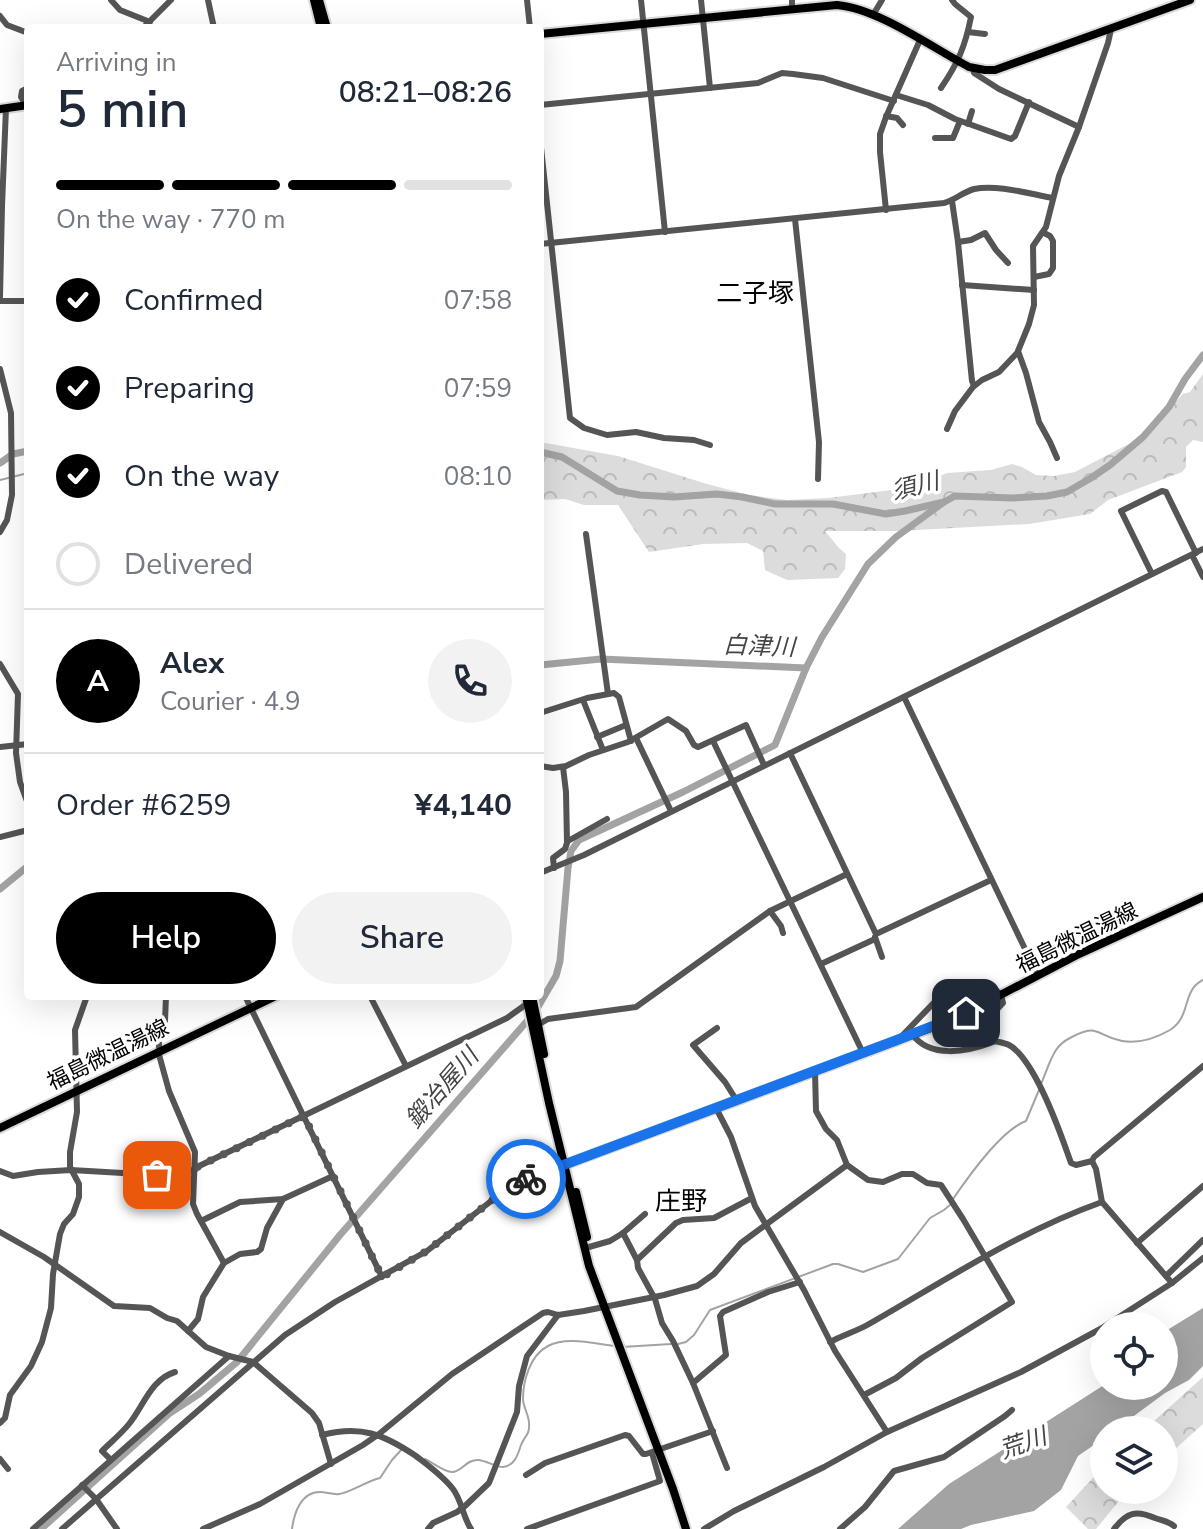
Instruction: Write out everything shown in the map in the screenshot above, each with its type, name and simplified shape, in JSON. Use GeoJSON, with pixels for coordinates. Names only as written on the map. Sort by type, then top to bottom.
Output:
{"type":"FeatureCollection","features":[{"type":"Feature","properties":{"kind":"main road"},"geometry":{"type":"LineString","coordinates":[[317,0],[320,24]]}},
{"type":"Feature","properties":{"kind":"main road"},"geometry":{"type":"LineString","coordinates":[[317,0],[326,24]]}},
{"type":"Feature","properties":{"kind":"main road"},"geometry":{"type":"LineString","coordinates":[[544,34],[703,18],[792,5],[847,3],[958,61],[985,70],[1007,67],[1190,0]]}},
{"type":"Feature","properties":{"kind":"main road"},"geometry":{"type":"LineString","coordinates":[[3,108],[24,105]]}},
{"type":"Feature","properties":{"kind":"main road","name":"福島微温湯線"},"geometry":{"type":"LineString","coordinates":[[566,1164],[897,1040],[912,1030],[952,1019],[1079,954],[1203,897]]}},
{"type":"Feature","properties":{"kind":"main road","name":"福島微温湯線"},"geometry":{"type":"LineString","coordinates":[[0,1128],[268,1000]]}},
{"type":"Feature","properties":{"kind":"main road"},"geometry":{"type":"LineString","coordinates":[[530,1001],[589,1266],[689,1529]]}},
{"type":"Feature","properties":{"kind":"main road"},"geometry":{"type":"LineString","coordinates":[[566,1164],[606,1306]]}},
{"type":"Feature","properties":{"kind":"main road"},"geometry":{"type":"LineString","coordinates":[[658,1451],[660,1465],[689,1529]]}},
{"type":"Feature","properties":{"kind":"street"},"geometry":{"type":"LineString","coordinates":[[111,0],[122,11],[150,22]]}},
{"type":"Feature","properties":{"kind":"street"},"geometry":{"type":"LineString","coordinates":[[148,24],[171,0]]}},
{"type":"Feature","properties":{"kind":"street"},"geometry":{"type":"LineString","coordinates":[[208,0],[213,24]]}},
{"type":"Feature","properties":{"kind":"street"},"geometry":{"type":"LineString","coordinates":[[527,0],[530,24]]}},
{"type":"Feature","properties":{"kind":"street"},"geometry":{"type":"LineString","coordinates":[[641,0],[665,232]]}},
{"type":"Feature","properties":{"kind":"street"},"geometry":{"type":"LineString","coordinates":[[701,0],[710,88]]}},
{"type":"Feature","properties":{"kind":"street"},"geometry":{"type":"LineString","coordinates":[[873,15],[882,0]]}},
{"type":"Feature","properties":{"kind":"street"},"geometry":{"type":"LineString","coordinates":[[941,88],[958,61],[971,17],[952,0]]}},
{"type":"Feature","properties":{"kind":"street"},"geometry":{"type":"LineString","coordinates":[[0,16],[7,25],[24,31]]}},
{"type":"Feature","properties":{"kind":"street"},"geometry":{"type":"LineString","coordinates":[[947,429],[955,411],[974,386],[999,372],[1018,352],[1033,310],[1033,246],[1044,233],[1059,176],[1079,127],[1111,29]]}},
{"type":"Feature","properties":{"kind":"street"},"geometry":{"type":"LineString","coordinates":[[959,31],[985,34]]}},
{"type":"Feature","properties":{"kind":"street"},"geometry":{"type":"LineString","coordinates":[[886,210],[880,134],[904,69],[920,40]]}},
{"type":"Feature","properties":{"kind":"street"},"geometry":{"type":"LineString","coordinates":[[973,68],[974,73],[999,89],[1079,127]]}},
{"type":"Feature","properties":{"kind":"street"},"geometry":{"type":"LineString","coordinates":[[544,105],[758,83],[786,73],[823,78],[928,105],[964,122],[1014,139],[1029,102]]}},
{"type":"Feature","properties":{"kind":"street"},"geometry":{"type":"LineString","coordinates":[[3,108],[0,299],[24,301]]}},
{"type":"Feature","properties":{"kind":"street"},"geometry":{"type":"LineString","coordinates":[[935,138],[953,138],[972,111]]}},
{"type":"Feature","properties":{"kind":"street"},"geometry":{"type":"LineString","coordinates":[[886,116],[897,118],[903,125]]}},
{"type":"Feature","properties":{"kind":"street"},"geometry":{"type":"LineString","coordinates":[[544,176],[570,418],[584,428],[607,435],[636,432],[710,445]]}},
{"type":"Feature","properties":{"kind":"street"},"geometry":{"type":"LineString","coordinates":[[544,244],[944,203],[969,190],[981,188],[1053,198]]}},
{"type":"Feature","properties":{"kind":"street"},"geometry":{"type":"LineString","coordinates":[[952,201],[974,386]]}},
{"type":"Feature","properties":{"kind":"street"},"geometry":{"type":"LineString","coordinates":[[795,219],[820,455],[818,479]]}},
{"type":"Feature","properties":{"kind":"street"},"geometry":{"type":"LineString","coordinates":[[958,242],[985,233],[1008,263]]}},
{"type":"Feature","properties":{"kind":"street"},"geometry":{"type":"LineString","coordinates":[[1034,277],[1049,274],[1053,268],[1053,239],[1044,233]]}},
{"type":"Feature","properties":{"kind":"street"},"geometry":{"type":"LineString","coordinates":[[962,285],[1034,290]]}},
{"type":"Feature","properties":{"kind":"street"},"geometry":{"type":"LineString","coordinates":[[1018,352],[1039,422],[1057,458]]}},
{"type":"Feature","properties":{"kind":"street"},"geometry":{"type":"LineString","coordinates":[[0,369],[10,406],[11,426],[10,511],[0,532]]}},
{"type":"Feature","properties":{"kind":"street"},"geometry":{"type":"LineString","coordinates":[[0,424],[11,426]]}},
{"type":"Feature","properties":{"kind":"street"},"geometry":{"type":"LineString","coordinates":[[1152,574],[1121,511],[1162,491],[1166,492],[1197,552],[1203,577]]}},
{"type":"Feature","properties":{"kind":"street"},"geometry":{"type":"LineString","coordinates":[[586,534],[608,694]]}},
{"type":"Feature","properties":{"kind":"street"},"geometry":{"type":"LineString","coordinates":[[544,872],[1197,552]]}},
{"type":"Feature","properties":{"kind":"street"},"geometry":{"type":"LineString","coordinates":[[0,664],[19,698],[16,745],[24,793]]}},
{"type":"Feature","properties":{"kind":"street"},"geometry":{"type":"LineString","coordinates":[[0,682],[10,679]]}},
{"type":"Feature","properties":{"kind":"street"},"geometry":{"type":"LineString","coordinates":[[544,712],[608,694],[618,695],[626,725],[671,811]]}},
{"type":"Feature","properties":{"kind":"street"},"geometry":{"type":"LineString","coordinates":[[904,697],[1038,976]]}},
{"type":"Feature","properties":{"kind":"street"},"geometry":{"type":"LineString","coordinates":[[583,700],[603,750]]}},
{"type":"Feature","properties":{"kind":"street"},"geometry":{"type":"LineString","coordinates":[[544,766],[563,767],[633,739],[668,719],[689,734],[698,747],[746,725],[764,765]]}},
{"type":"Feature","properties":{"kind":"street"},"geometry":{"type":"LineString","coordinates":[[597,737],[626,725]]}},
{"type":"Feature","properties":{"kind":"street"},"geometry":{"type":"LineString","coordinates":[[713,741],[863,1053]]}},
{"type":"Feature","properties":{"kind":"street"},"geometry":{"type":"LineString","coordinates":[[0,747],[24,744]]}},
{"type":"Feature","properties":{"kind":"street"},"geometry":{"type":"LineString","coordinates":[[790,753],[882,957]]}},
{"type":"Feature","properties":{"kind":"street"},"geometry":{"type":"LineString","coordinates":[[554,868],[553,858],[565,849],[568,841],[563,767]]}},
{"type":"Feature","properties":{"kind":"street"},"geometry":{"type":"LineString","coordinates":[[568,841],[607,819]]}},
{"type":"Feature","properties":{"kind":"street"},"geometry":{"type":"LineString","coordinates":[[0,837],[24,831]]}},
{"type":"Feature","properties":{"kind":"street"},"geometry":{"type":"LineString","coordinates":[[535,1025],[548,1019],[636,1007],[770,911],[847,874]]}},
{"type":"Feature","properties":{"kind":"street"},"geometry":{"type":"LineString","coordinates":[[821,964],[991,880]]}},
{"type":"Feature","properties":{"kind":"street"},"geometry":{"type":"LineString","coordinates":[[770,911],[783,933]]}},
{"type":"Feature","properties":{"kind":"street"},"geometry":{"type":"LineString","coordinates":[[993,1042],[986,1029],[989,1018],[1003,1003],[995,989],[953,985],[912,1030],[928,1048],[942,1051],[969,1049],[993,1042],[1013,1048],[1038,1082],[1072,1164],[1092,1161],[1203,1066]]}},
{"type":"Feature","properties":{"kind":"street"},"geometry":{"type":"LineString","coordinates":[[0,1423],[5,1418],[10,1395],[31,1366],[42,1342],[51,1308],[61,1230],[74,1212],[79,1197],[79,1184],[71,1170],[70,1152],[77,1119],[75,1030],[86,1000]]}},
{"type":"Feature","properties":{"kind":"street"},"geometry":{"type":"LineString","coordinates":[[166,1000],[159,1050],[169,1091],[194,1149],[193,1200],[224,1263]]}},
{"type":"Feature","properties":{"kind":"street"},"geometry":{"type":"LineString","coordinates":[[247,1000],[382,1277]]}},
{"type":"Feature","properties":{"kind":"street"},"geometry":{"type":"LineString","coordinates":[[372,1000],[406,1066]]}},
{"type":"Feature","properties":{"kind":"street"},"geometry":{"type":"LineString","coordinates":[[0,1171],[13,1176],[71,1170],[157,1175],[195,1169],[507,1018],[530,1001]]}},
{"type":"Feature","properties":{"kind":"street"},"geometry":{"type":"LineString","coordinates":[[717,1028],[693,1045],[737,1101]]}},
{"type":"Feature","properties":{"kind":"street"},"geometry":{"type":"LineString","coordinates":[[815,1071],[816,1111],[826,1129],[837,1140],[847,1165],[868,1180],[883,1182],[902,1174],[913,1174],[927,1183],[941,1185],[1011,1304],[864,1395]]}},
{"type":"Feature","properties":{"kind":"street"},"geometry":{"type":"LineString","coordinates":[[716,1108],[732,1140],[752,1198],[830,1342],[887,1432]]}},
{"type":"Feature","properties":{"kind":"street"},"geometry":{"type":"LineString","coordinates":[[1092,1161],[1102,1202],[1172,1283]]}},
{"type":"Feature","properties":{"kind":"street"},"geometry":{"type":"LineString","coordinates":[[62,1529],[250,1361],[303,1322],[439,1243],[504,1191],[529,1177],[566,1164]]}},
{"type":"Feature","properties":{"kind":"street"},"geometry":{"type":"LineString","coordinates":[[203,1529],[260,1504],[378,1435],[452,1374],[543,1313],[558,1315],[691,1289],[701,1284],[735,1249],[847,1165]]}},
{"type":"Feature","properties":{"kind":"street"},"geometry":{"type":"LineString","coordinates":[[201,1221],[243,1201],[283,1199],[333,1176]]}},
{"type":"Feature","properties":{"kind":"street"},"geometry":{"type":"LineString","coordinates":[[1137,1243],[1203,1186]]}},
{"type":"Feature","properties":{"kind":"street"},"geometry":{"type":"LineString","coordinates":[[637,1260],[676,1223],[714,1218],[752,1198]]}},
{"type":"Feature","properties":{"kind":"street"},"geometry":{"type":"LineString","coordinates":[[188,1331],[200,1315],[203,1297],[224,1263],[240,1254],[261,1249],[267,1228],[283,1199]]}},
{"type":"Feature","properties":{"kind":"street"},"geometry":{"type":"LineString","coordinates":[[830,1342],[868,1325],[984,1256],[1043,1226],[1102,1202]]}},
{"type":"Feature","properties":{"kind":"street"},"geometry":{"type":"LineString","coordinates":[[589,1247],[610,1241],[645,1214]]}},
{"type":"Feature","properties":{"kind":"street"},"geometry":{"type":"LineString","coordinates":[[0,1232],[44,1257],[114,1306],[150,1308],[177,1321],[206,1347],[250,1361],[312,1413],[319,1423],[331,1464]]}},
{"type":"Feature","properties":{"kind":"street"},"geometry":{"type":"LineString","coordinates":[[623,1233],[662,1323],[693,1383],[727,1468]]}},
{"type":"Feature","properties":{"kind":"street"},"geometry":{"type":"LineString","coordinates":[[1166,1276],[1203,1240]]}},
{"type":"Feature","properties":{"kind":"street"},"geometry":{"type":"LineString","coordinates":[[1126,1312],[1172,1283],[1203,1258]]}},
{"type":"Feature","properties":{"kind":"street"},"geometry":{"type":"LineString","coordinates":[[693,1383],[726,1355],[720,1316],[723,1312],[800,1282]]}},
{"type":"Feature","properties":{"kind":"street"},"geometry":{"type":"LineString","coordinates":[[428,1529],[483,1491],[493,1474],[517,1412],[519,1386],[527,1356],[558,1315]]}},
{"type":"Feature","properties":{"kind":"street"},"geometry":{"type":"LineString","coordinates":[[704,1529],[887,1432],[1021,1372],[1090,1334]]}},
{"type":"Feature","properties":{"kind":"street"},"geometry":{"type":"LineString","coordinates":[[33,1529],[231,1357]]}},
{"type":"Feature","properties":{"kind":"street"},"geometry":{"type":"LineString","coordinates":[[111,1460],[102,1451],[119,1436],[157,1384],[175,1372]]}},
{"type":"Feature","properties":{"kind":"street"},"geometry":{"type":"LineString","coordinates":[[840,1529],[865,1507],[894,1471],[944,1457],[1012,1410]]}},
{"type":"Feature","properties":{"kind":"street"},"geometry":{"type":"LineString","coordinates":[[137,1413],[146,1428]]}},
{"type":"Feature","properties":{"kind":"street"},"geometry":{"type":"LineString","coordinates":[[322,1435],[347,1430],[369,1432],[402,1447],[437,1472],[455,1492],[471,1529]]}},
{"type":"Feature","properties":{"kind":"street"},"geometry":{"type":"LineString","coordinates":[[526,1475],[545,1463],[625,1435],[643,1454],[713,1431]]}},
{"type":"Feature","properties":{"kind":"street"},"geometry":{"type":"LineString","coordinates":[[0,1459],[8,1469]]}},
{"type":"Feature","properties":{"kind":"street"},"geometry":{"type":"LineString","coordinates":[[527,1529],[660,1481],[660,1465]]}},
{"type":"Feature","properties":{"kind":"street"},"geometry":{"type":"LineString","coordinates":[[83,1486],[117,1529]]}},
{"type":"Feature","properties":{"kind":"street"},"geometry":{"type":"LineString","coordinates":[[1114,1529],[1131,1514],[1137,1513],[1174,1526]]}},
{"type":"Feature","properties":{"kind":"street"},"geometry":{"type":"LineString","coordinates":[[1161,1520],[1164,1529]]}},
{"type":"Feature","properties":{"kind":"green space"},"geometry":{"type":"Polygon","coordinates":[[[1203,374],[1203,442],[1193,440],[1186,447],[1186,467],[1182,472],[1108,500],[1090,514],[1029,524],[897,531],[825,531],[846,554],[845,569],[838,578],[787,580],[765,570],[763,551],[747,543],[703,544],[649,552],[618,505],[544,500],[544,443],[618,456],[749,495],[787,500],[900,489],[947,473],[991,470],[1012,464],[1036,475],[1054,476],[1075,472],[1142,437],[1183,394],[1190,392],[1203,374]]]}},
{"type":"Feature","properties":{"kind":"green space"},"geometry":{"type":"Polygon","coordinates":[[[1203,1377],[1203,1424],[1178,1446],[1178,1416],[1160,1416],[1203,1377]]]}},
{"type":"Feature","properties":{"kind":"green space"},"geometry":{"type":"Polygon","coordinates":[[[1090,1481],[1090,1504],[1117,1504],[1096,1529],[1088,1529],[1066,1507],[1090,1481]]]}},
{"type":"Feature","properties":{"kind":"water"},"geometry":{"type":"Polygon","coordinates":[[[1203,1308],[1203,1366],[1178,1386],[1178,1323],[1203,1308]]]}},
{"type":"Feature","properties":{"kind":"water","name":"荒川"},"geometry":{"type":"Polygon","coordinates":[[[1090,1394],[1090,1400],[1156,1400],[1134,1416],[1090,1416],[1090,1448],[1078,1456],[1061,1490],[1034,1511],[961,1529],[898,1529],[949,1484],[1090,1394]]]}},
{"type":"Feature","properties":{"kind":"waterway","name":"須川"},"geometry":{"type":"LineString","coordinates":[[544,453],[562,457],[617,491],[640,495],[674,497],[717,494],[775,504],[833,504],[886,514],[944,502],[955,496],[1047,496],[1067,492],[1091,478],[1143,437],[1169,407],[1203,355]]}},
{"type":"Feature","properties":{"kind":"waterway","name":"須川"},"geometry":{"type":"LineString","coordinates":[[0,463],[13,454],[24,452]]}},
{"type":"Feature","properties":{"kind":"waterway"},"geometry":{"type":"LineString","coordinates":[[0,480],[24,474]]}},
{"type":"Feature","properties":{"kind":"waterway","name":"鍛冶屋川"},"geometry":{"type":"LineString","coordinates":[[544,997],[556,976],[560,961],[568,868],[571,851],[579,840],[775,745],[806,668],[868,564],[896,537],[944,502]]}},
{"type":"Feature","properties":{"kind":"waterway","name":"白津川"},"geometry":{"type":"LineString","coordinates":[[544,665],[601,659],[806,668]]}},
{"type":"Feature","properties":{"kind":"waterway","name":"白津川"},"geometry":{"type":"LineString","coordinates":[[0,889],[24,869]]}},
{"type":"Feature","properties":{"kind":"waterway"},"geometry":{"type":"LineString","coordinates":[[1041,1084],[1058,1048],[1080,1033],[1093,1031],[1113,1039],[1135,1042],[1170,1030],[1181,1018],[1192,990],[1203,980]]}},
{"type":"Feature","properties":{"kind":"waterway","name":"鍛冶屋川"},"geometry":{"type":"LineString","coordinates":[[41,1529],[170,1413],[199,1394],[237,1362],[340,1235],[535,1012],[542,1000]]}},
{"type":"Feature","properties":{"kind":"waterway"},"geometry":{"type":"LineString","coordinates":[[953,1199],[996,1144],[1026,1121],[1039,1090]]}},
{"type":"Feature","properties":{"kind":"waterway"},"geometry":{"type":"LineString","coordinates":[[678,1344],[694,1335],[710,1310],[833,1264],[863,1272],[898,1259],[930,1218],[950,1205]]}},
{"type":"Feature","properties":{"kind":"waterway"},"geometry":{"type":"LineString","coordinates":[[425,1459],[452,1472],[475,1460],[507,1466],[515,1459],[529,1430],[523,1392],[536,1356],[556,1343],[615,1346]]}},
{"type":"Feature","properties":{"kind":"waterway"},"geometry":{"type":"LineString","coordinates":[[622,1347],[671,1344]]}},
{"type":"Feature","properties":{"kind":"waterway"},"geometry":{"type":"LineString","coordinates":[[292,1529],[303,1499],[313,1493],[343,1493],[380,1478],[402,1449]]}},
{"type":"Feature","properties":{"kind":"way so far"},"geometry":{"type":"LineString","coordinates":[[157,1175],[195,1170],[304,1116],[382,1277],[427,1251],[504,1191],[526,1179]]}},
{"type":"Feature","properties":{"kind":"district","name":"二子塚"},"geometry":{"type":"Point","coordinates":[755,293]}},
{"type":"Feature","properties":{"kind":"district","name":"庄野"},"geometry":{"type":"Point","coordinates":[681,1201]}},
{"type":"Feature","properties":{"kind":"route"},"geometry":{"type":"LineString","coordinates":[[526,1179],[966,1013]]}}]}
